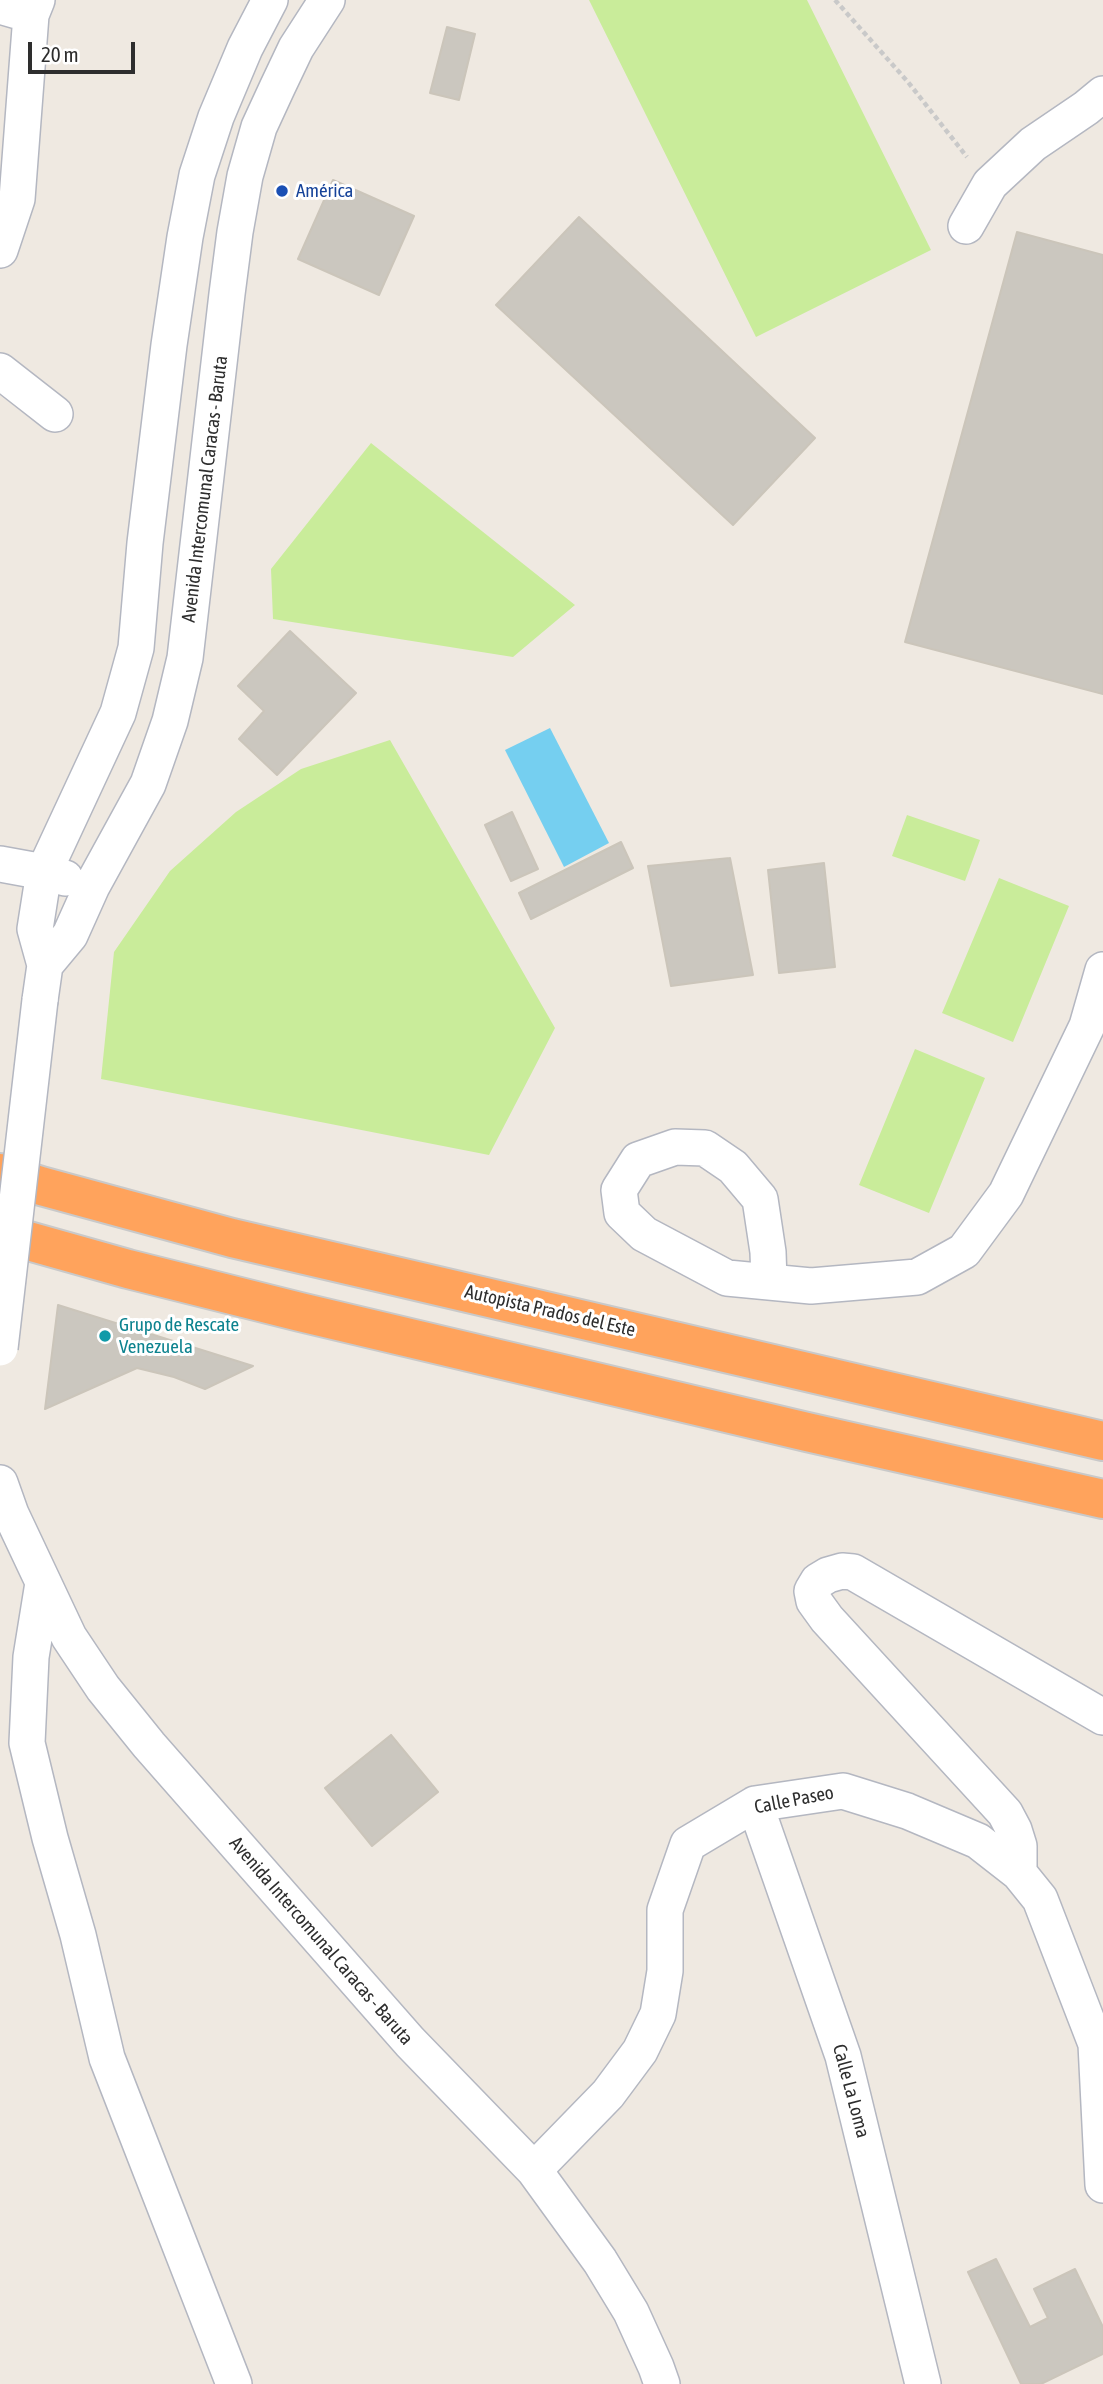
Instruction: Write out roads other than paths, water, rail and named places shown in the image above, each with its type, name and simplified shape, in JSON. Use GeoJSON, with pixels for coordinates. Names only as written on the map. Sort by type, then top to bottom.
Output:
{"type":"FeatureCollection","features":[{"type":"Feature","properties":{"kind":"highway","name":"Autopista Prados del Este"},"geometry":{"type":"LineString","coordinates":[[0,1173],[232,1238],[1103,1441]]}},
{"type":"Feature","properties":{"kind":"highway"},"geometry":{"type":"LineString","coordinates":[[0,1233],[128,1269],[300,1312],[1103,1499]]}},
{"type":"Feature","properties":{"kind":"street"},"geometry":{"type":"LineString","coordinates":[[14,872],[118,713],[136,648],[145,543],[169,345],[184,237],[197,175],[216,117],[245,48],[270,0]]}},
{"type":"Feature","properties":{"kind":"street","name":"Avenida Intercomunal Caracas - Baruta"},"geometry":{"type":"LineString","coordinates":[[45,965],[70,935],[92,887],[148,784],[170,721],[185,658],[227,294],[245,176],[259,127],[277,88],[296,48],[327,0]]}},
{"type":"Feature","properties":{"kind":"street"},"geometry":{"type":"LineString","coordinates":[[0,250],[17,199],[23,7]]}},
{"type":"Feature","properties":{"kind":"street"},"geometry":{"type":"LineString","coordinates":[[966,226],[990,184],[1033,144],[1103,94]]}},
{"type":"Feature","properties":{"kind":"street"},"geometry":{"type":"LineString","coordinates":[[0,372],[55,414]]}},
{"type":"Feature","properties":{"kind":"street"},"geometry":{"type":"LineString","coordinates":[[14,872],[92,887]]}},
{"type":"Feature","properties":{"kind":"street"},"geometry":{"type":"LineString","coordinates":[[0,1348],[45,965],[14,872]]}},
{"type":"Feature","properties":{"kind":"street"},"geometry":{"type":"LineString","coordinates":[[769,1281],[768,1252],[760,1199],[733,1167],[705,1148],[675,1147],[638,1160],[619,1190],[622,1213],[644,1234],[727,1278],[811,1286],[917,1277],[964,1251],[1006,1194],[1087,1026],[1103,971]]}},
{"type":"Feature","properties":{"kind":"street","name":"Avenida Intercomunal Caracas - Baruta"},"geometry":{"type":"LineString","coordinates":[[0,1483],[11,1514],[69,1637],[103,1688],[149,1745],[410,2042],[534,2170],[600,2261],[631,2312],[662,2384]]}},
{"type":"Feature","properties":{"kind":"street"},"geometry":{"type":"LineString","coordinates":[[1019,1873],[1019,1846],[1005,1813],[827,1619],[814,1601],[812,1591],[818,1581],[835,1573],[853,1572],[1103,1717]]}},
{"type":"Feature","properties":{"kind":"street"},"geometry":{"type":"LineString","coordinates":[[43,1583],[31,1657],[27,1743],[107,2058],[234,2384]]}},
{"type":"Feature","properties":{"kind":"street","name":"Calle Paseo"},"geometry":{"type":"LineString","coordinates":[[534,2170],[608,2094],[640,2050],[658,2014],[665,1971],[665,1910],[688,1844],[755,1804],[843,1791],[907,1811],[978,1841],[1019,1873],[1040,1899],[1096,2044],[1103,2185]]}},
{"type":"Feature","properties":{"kind":"street","name":"Calle La Loma"},"geometry":{"type":"LineString","coordinates":[[755,1804],[843,2056],[923,2384]]}},
{"type":"Feature","properties":{"kind":"water"},"geometry":{"type":"Polygon","coordinates":[[[550,728],[609,843],[564,867],[505,750],[550,728]]]}},
{"type":"Feature","properties":{"kind":"place","name":"América"},"geometry":{"type":"Point","coordinates":[282,191]}},
{"type":"Feature","properties":{"kind":"place","name":"Grupo de Rescate Venezuela"},"geometry":{"type":"Point","coordinates":[105,1336]}}]}
